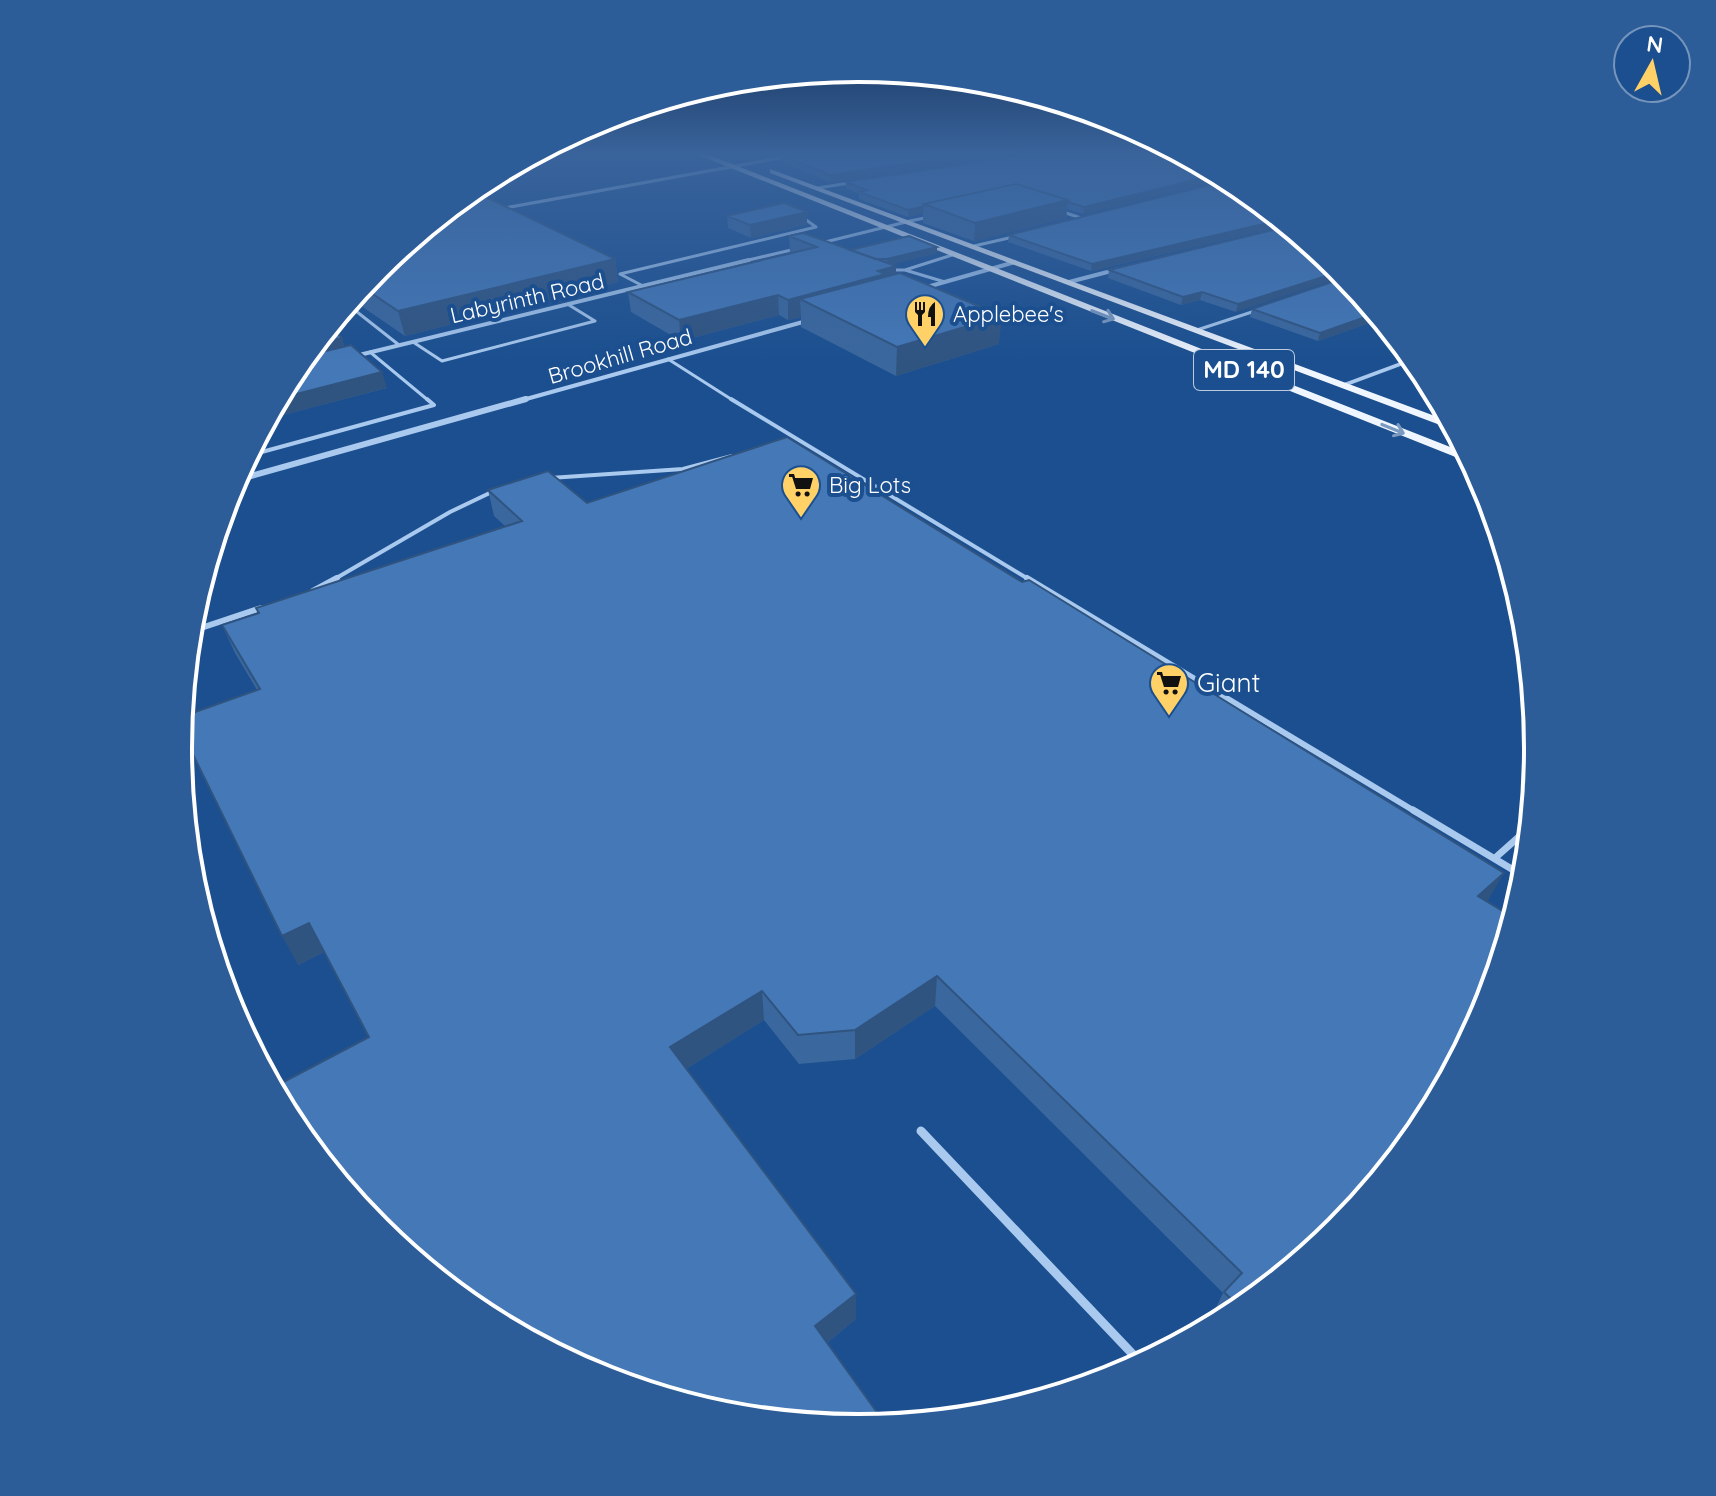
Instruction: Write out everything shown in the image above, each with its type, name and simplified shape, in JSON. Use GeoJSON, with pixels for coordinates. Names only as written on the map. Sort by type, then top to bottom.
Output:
{"type":"FeatureCollection","features":[{"type":"Feature","properties":{"kind":"main road","name":"MD 140"},"geometry":{"type":"LineString","coordinates":[[872,224],[1455,454]]}},
{"type":"Feature","properties":{"kind":"main road","name":"MD 140"},"geometry":{"type":"LineString","coordinates":[[917,224],[1439,422]]}},
{"type":"Feature","properties":{"kind":"main road"},"geometry":{"type":"LineString","coordinates":[[1167,340],[1216,348],[1319,387],[1344,385]]}},
{"type":"Feature","properties":{"kind":"street","name":"Labyrinth Road"},"geometry":{"type":"LineString","coordinates":[[344,359],[899,224]]}},
{"type":"Feature","properties":{"kind":"street"},"geometry":{"type":"LineString","coordinates":[[914,291],[1015,262]]}},
{"type":"Feature","properties":{"kind":"street"},"geometry":{"type":"LineString","coordinates":[[1069,282],[1130,267]]}},
{"type":"Feature","properties":{"kind":"street","name":"Brookhill Road"},"geometry":{"type":"LineString","coordinates":[[251,476],[822,316]]}},
{"type":"Feature","properties":{"kind":"street"},"geometry":{"type":"LineString","coordinates":[[1344,385],[1401,364]]}},
{"type":"Feature","properties":{"kind":"lane"},"geometry":{"type":"LineString","coordinates":[[645,287],[620,274],[806,232],[816,227],[811,224]]}},
{"type":"Feature","properties":{"kind":"lane"},"geometry":{"type":"LineString","coordinates":[[974,246],[1016,236]]}},
{"type":"Feature","properties":{"kind":"lane"},"geometry":{"type":"LineString","coordinates":[[905,270],[952,255]]}},
{"type":"Feature","properties":{"kind":"lane"},"geometry":{"type":"LineString","coordinates":[[882,270],[905,270],[945,282]]}},
{"type":"Feature","properties":{"kind":"lane"},"geometry":{"type":"LineString","coordinates":[[413,342],[442,361],[595,321],[569,305]]}},
{"type":"Feature","properties":{"kind":"lane"},"geometry":{"type":"LineString","coordinates":[[1197,330],[1266,307]]}},
{"type":"Feature","properties":{"kind":"lane"},"geometry":{"type":"LineString","coordinates":[[356,311],[399,345]]}},
{"type":"Feature","properties":{"kind":"lane"},"geometry":{"type":"LineString","coordinates":[[262,452],[434,405],[370,352]]}},
{"type":"Feature","properties":{"kind":"lane"},"geometry":{"type":"LineString","coordinates":[[668,359],[794,439],[1512,869]]}},
{"type":"Feature","properties":{"kind":"lane"},"geometry":{"type":"LineString","coordinates":[[778,443],[794,439]]}},
{"type":"Feature","properties":{"kind":"lane"},"geometry":{"type":"LineString","coordinates":[[547,478],[683,469],[747,452]]}},
{"type":"Feature","properties":{"kind":"lane"},"geometry":{"type":"LineString","coordinates":[[309,592],[360,567],[470,500],[500,489]]}},
{"type":"Feature","properties":{"kind":"lane"},"geometry":{"type":"LineString","coordinates":[[204,627],[267,606]]}},
{"type":"Feature","properties":{"kind":"lane"},"geometry":{"type":"LineString","coordinates":[[1495,858],[1518,838]]}},
{"type":"Feature","properties":{"kind":"lane"},"geometry":{"type":"LineString","coordinates":[[921,1131],[1133,1354]]}},
{"type":"Feature","properties":{"kind":"building"},"geometry":{"type":"Polygon","coordinates":[[[448,224],[542,224],[615,259],[398,311],[372,293],[419,247],[448,224]]]}},
{"type":"Feature","properties":{"kind":"building"},"geometry":{"type":"Polygon","coordinates":[[[1054,224],[1265,224],[1092,264],[1009,235],[1054,224]]]}},
{"type":"Feature","properties":{"kind":"building"},"geometry":{"type":"Polygon","coordinates":[[[1275,229],[1328,276],[1238,304],[1202,292],[1183,297],[1109,270],[1275,229]]]}},
{"type":"Feature","properties":{"kind":"building"},"geometry":{"type":"Polygon","coordinates":[[[803,233],[896,266],[878,271],[885,274],[788,300],[778,295],[679,320],[628,292],[817,247],[789,236],[803,233]]]}},
{"type":"Feature","properties":{"kind":"building"},"geometry":{"type":"Polygon","coordinates":[[[909,236],[937,247],[887,259],[875,259],[850,250],[909,236]]]}},
{"type":"Feature","properties":{"kind":"building"},"geometry":{"type":"Polygon","coordinates":[[[900,273],[1002,316],[897,347],[800,299],[900,273]]]}},
{"type":"Feature","properties":{"kind":"building"},"geometry":{"type":"Polygon","coordinates":[[[1333,282],[1365,317],[1320,333],[1252,309],[1333,282]]]}},
{"type":"Feature","properties":{"kind":"building"},"geometry":{"type":"Polygon","coordinates":[[[351,345],[382,372],[294,395],[324,352],[351,345]]]}},
{"type":"Feature","properties":{"kind":"building"},"geometry":{"type":"Polygon","coordinates":[[[787,437],[1022,582],[1029,580],[1504,873],[1478,896],[1503,911],[1489,962],[1455,1043],[1412,1118],[1359,1187],[1297,1249],[1231,1299],[1224,1292],[1242,1273],[937,976],[855,1030],[798,1035],[762,991],[670,1047],[856,1294],[815,1326],[878,1414],[814,1413],[771,1408],[728,1401],[644,1379],[563,1345],[525,1325],[488,1302],[419,1249],[357,1187],[304,1118],[282,1083],[369,1037],[309,923],[282,936],[192,753],[193,713],[260,689],[222,625],[259,613],[256,608],[522,521],[488,490],[548,471],[587,503],[787,437]]]}},
{"type":"Feature","properties":{"kind":"place","name":"Applebee's"},"geometry":{"type":"Point","coordinates":[925,348]}},
{"type":"Feature","properties":{"kind":"place","name":"Big Lots"},"geometry":{"type":"Point","coordinates":[801,519]}},
{"type":"Feature","properties":{"kind":"place","name":"Giant"},"geometry":{"type":"Point","coordinates":[1169,717]}}]}
